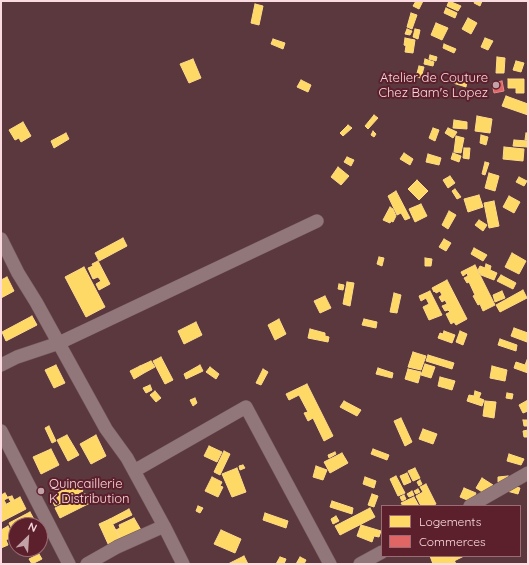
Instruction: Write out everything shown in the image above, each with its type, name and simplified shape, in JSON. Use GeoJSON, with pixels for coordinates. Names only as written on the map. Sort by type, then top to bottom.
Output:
{"type":"FeatureCollection","features":[{"type":"Feature","properties":{"kind":"street"},"geometry":{"type":"LineString","coordinates":[[1,365],[17,357],[59,343],[317,221]]}},
{"type":"Feature","properties":{"kind":"street"},"geometry":{"type":"LineString","coordinates":[[1,239],[18,273],[36,302],[106,429],[127,458],[183,564]]}},
{"type":"Feature","properties":{"kind":"street"},"geometry":{"type":"LineString","coordinates":[[134,471],[246,407],[330,564]]}},
{"type":"Feature","properties":{"kind":"street"},"geometry":{"type":"LineString","coordinates":[[1,431],[69,564]]}},
{"type":"Feature","properties":{"kind":"street"},"geometry":{"type":"LineString","coordinates":[[472,505],[528,473]]}},
{"type":"Feature","properties":{"kind":"street"},"geometry":{"type":"LineString","coordinates":[[87,564],[117,547],[164,526]]}},
{"type":"Feature","properties":{"kind":"street"},"geometry":{"type":"LineString","coordinates":[[360,564],[381,553]]}},
{"type":"Feature","properties":{"kind":"building: Logements"},"geometry":{"type":"Polygon","coordinates":[[[416,1],[423,1],[419,9],[413,6],[416,1]]]}},
{"type":"Feature","properties":{"kind":"building: Logements"},"geometry":{"type":"Polygon","coordinates":[[[449,1],[461,6],[458,11],[447,6],[449,1]]]}},
{"type":"Feature","properties":{"kind":"building: Logements"},"geometry":{"type":"Polygon","coordinates":[[[475,1],[482,1],[480,6],[474,3],[475,1]]]}},
{"type":"Feature","properties":{"kind":"building: Logements"},"geometry":{"type":"Polygon","coordinates":[[[255,4],[263,6],[259,25],[251,23],[255,4]]]}},
{"type":"Feature","properties":{"kind":"building: Logements"},"geometry":{"type":"Polygon","coordinates":[[[446,8],[457,13],[455,18],[444,13],[446,8]]]}},
{"type":"Feature","properties":{"kind":"building: Logements"},"geometry":{"type":"Polygon","coordinates":[[[411,13],[417,15],[412,29],[407,27],[411,13]]]}},
{"type":"Feature","properties":{"kind":"building: Logements"},"geometry":{"type":"Polygon","coordinates":[[[468,18],[477,23],[471,34],[462,29],[468,18]]]}},
{"type":"Feature","properties":{"kind":"building: Logements"},"geometry":{"type":"Polygon","coordinates":[[[436,23],[448,28],[442,40],[431,35],[436,23]]]}},
{"type":"Feature","properties":{"kind":"building: Logements"},"geometry":{"type":"Polygon","coordinates":[[[407,29],[412,31],[410,35],[405,34],[407,29]]]}},
{"type":"Feature","properties":{"kind":"building: Logements"},"geometry":{"type":"Polygon","coordinates":[[[415,29],[420,30],[418,39],[413,37],[415,29]]]}},
{"type":"Feature","properties":{"kind":"building: Logements"},"geometry":{"type":"Polygon","coordinates":[[[405,38],[415,40],[413,53],[405,52],[405,38]]]}},
{"type":"Feature","properties":{"kind":"building: Logements"},"geometry":{"type":"Polygon","coordinates":[[[485,38],[493,41],[488,50],[481,47],[485,38]]]}},
{"type":"Feature","properties":{"kind":"building: Logements"},"geometry":{"type":"Polygon","coordinates":[[[273,39],[285,43],[283,49],[271,44],[273,39]]]}},
{"type":"Feature","properties":{"kind":"building: Logements"},"geometry":{"type":"Polygon","coordinates":[[[444,44],[456,49],[454,53],[443,48],[444,44]]]}},
{"type":"Feature","properties":{"kind":"building: Logements"},"geometry":{"type":"Polygon","coordinates":[[[430,55],[437,57],[436,61],[429,59],[430,55]]]}},
{"type":"Feature","properties":{"kind":"building: Logements"},"geometry":{"type":"Polygon","coordinates":[[[497,57],[505,58],[504,73],[496,73],[497,57]]]}},
{"type":"Feature","properties":{"kind":"building: Logements"},"geometry":{"type":"Polygon","coordinates":[[[193,59],[201,78],[189,83],[180,64],[193,59]]]}},
{"type":"Feature","properties":{"kind":"building: Logements"},"geometry":{"type":"Polygon","coordinates":[[[425,59],[434,62],[433,66],[424,64],[425,59]]]}},
{"type":"Feature","properties":{"kind":"building: Logements"},"geometry":{"type":"Polygon","coordinates":[[[516,61],[524,63],[521,72],[513,70],[516,61]]]}},
{"type":"Feature","properties":{"kind":"building: Logements"},"geometry":{"type":"Polygon","coordinates":[[[419,66],[424,67],[421,78],[416,77],[419,66]]]}},
{"type":"Feature","properties":{"kind":"building: Logements"},"geometry":{"type":"Polygon","coordinates":[[[454,77],[467,81],[466,87],[453,83],[454,77]]]}},
{"type":"Feature","properties":{"kind":"building: Logements"},"geometry":{"type":"Polygon","coordinates":[[[508,79],[524,79],[524,93],[516,93],[516,88],[508,88],[508,79]]]}},
{"type":"Feature","properties":{"kind":"building: Logements"},"geometry":{"type":"Polygon","coordinates":[[[301,80],[311,85],[308,92],[297,87],[301,80]]]}},
{"type":"Feature","properties":{"kind":"building: Logements"},"geometry":{"type":"Polygon","coordinates":[[[506,96],[528,104],[528,115],[502,106],[506,96]]]}},
{"type":"Feature","properties":{"kind":"building: Logements"},"geometry":{"type":"Polygon","coordinates":[[[374,115],[378,118],[368,129],[365,126],[374,115]]]}},
{"type":"Feature","properties":{"kind":"building: Logements"},"geometry":{"type":"Polygon","coordinates":[[[477,116],[492,119],[490,133],[475,131],[477,116]]]}},
{"type":"Feature","properties":{"kind":"building: Logements"},"geometry":{"type":"Polygon","coordinates":[[[454,120],[467,122],[467,129],[453,128],[454,120]]]}},
{"type":"Feature","properties":{"kind":"building: Logements"},"geometry":{"type":"Polygon","coordinates":[[[23,122],[31,136],[21,142],[19,138],[15,140],[9,130],[23,122]]]}},
{"type":"Feature","properties":{"kind":"building: Logements"},"geometry":{"type":"Polygon","coordinates":[[[348,125],[352,128],[343,136],[340,133],[348,125]]]}},
{"type":"Feature","properties":{"kind":"building: Logements"},"geometry":{"type":"Polygon","coordinates":[[[433,128],[439,130],[435,141],[429,138],[433,128]]]}},
{"type":"Feature","properties":{"kind":"building: Logements"},"geometry":{"type":"Polygon","coordinates":[[[448,128],[457,132],[453,138],[445,133],[448,128]]]}},
{"type":"Feature","properties":{"kind":"building: Logements"},"geometry":{"type":"Polygon","coordinates":[[[373,131],[376,134],[374,137],[371,135],[373,131]]]}},
{"type":"Feature","properties":{"kind":"building: Logements"},"geometry":{"type":"Polygon","coordinates":[[[66,133],[69,139],[54,148],[51,141],[66,133]]]}},
{"type":"Feature","properties":{"kind":"building: Logements"},"geometry":{"type":"Polygon","coordinates":[[[526,133],[528,133],[528,140],[525,140],[526,133]]]}},
{"type":"Feature","properties":{"kind":"building: Logements"},"geometry":{"type":"Polygon","coordinates":[[[481,135],[488,137],[486,145],[480,143],[481,135]]]}},
{"type":"Feature","properties":{"kind":"building: Logements"},"geometry":{"type":"Polygon","coordinates":[[[456,136],[464,138],[461,153],[454,152],[456,136]]]}},
{"type":"Feature","properties":{"kind":"building: Logements"},"geometry":{"type":"Polygon","coordinates":[[[514,140],[528,141],[527,147],[513,146],[514,140]]]}},
{"type":"Feature","properties":{"kind":"building: Logements"},"geometry":{"type":"Polygon","coordinates":[[[504,147],[524,149],[523,161],[503,159],[504,147]]]}},
{"type":"Feature","properties":{"kind":"building: Logements"},"geometry":{"type":"Polygon","coordinates":[[[464,148],[470,148],[469,159],[463,158],[464,148]]]}},
{"type":"Feature","properties":{"kind":"building: Logements"},"geometry":{"type":"Polygon","coordinates":[[[404,153],[413,159],[410,165],[400,159],[404,153]]]}},
{"type":"Feature","properties":{"kind":"building: Logements"},"geometry":{"type":"Polygon","coordinates":[[[453,153],[461,156],[459,162],[451,159],[453,153]]]}},
{"type":"Feature","properties":{"kind":"building: Logements"},"geometry":{"type":"Polygon","coordinates":[[[428,154],[441,158],[439,165],[426,162],[428,154]]]}},
{"type":"Feature","properties":{"kind":"building: Logements"},"geometry":{"type":"Polygon","coordinates":[[[347,157],[354,160],[351,166],[344,162],[347,157]]]}},
{"type":"Feature","properties":{"kind":"building: Logements"},"geometry":{"type":"Polygon","coordinates":[[[485,162],[489,163],[485,175],[482,174],[485,162]]]}},
{"type":"Feature","properties":{"kind":"building: Logements"},"geometry":{"type":"Polygon","coordinates":[[[338,167],[349,176],[341,185],[331,177],[338,167]]]}},
{"type":"Feature","properties":{"kind":"building: Logements"},"geometry":{"type":"Polygon","coordinates":[[[489,173],[499,176],[495,191],[485,188],[489,173]]]}},
{"type":"Feature","properties":{"kind":"building: Logements"},"geometry":{"type":"Polygon","coordinates":[[[450,176],[455,183],[448,188],[443,180],[450,176]]]}},
{"type":"Feature","properties":{"kind":"building: Logements"},"geometry":{"type":"Polygon","coordinates":[[[519,177],[527,181],[524,186],[516,182],[519,177]]]}},
{"type":"Feature","properties":{"kind":"building: Logements"},"geometry":{"type":"Polygon","coordinates":[[[417,180],[428,191],[419,200],[408,189],[417,180]]]}},
{"type":"Feature","properties":{"kind":"building: Logements"},"geometry":{"type":"Polygon","coordinates":[[[455,189],[461,197],[457,199],[452,191],[455,189]]]}},
{"type":"Feature","properties":{"kind":"building: Logements"},"geometry":{"type":"Polygon","coordinates":[[[396,191],[410,218],[405,220],[401,213],[397,215],[388,196],[396,191]]]}},
{"type":"Feature","properties":{"kind":"building: Logements"},"geometry":{"type":"Polygon","coordinates":[[[479,195],[483,207],[468,212],[464,199],[479,195]]]}},
{"type":"Feature","properties":{"kind":"building: Logements"},"geometry":{"type":"Polygon","coordinates":[[[509,196],[520,202],[514,213],[503,207],[509,196]]]}},
{"type":"Feature","properties":{"kind":"building: Logements"},"geometry":{"type":"Polygon","coordinates":[[[494,201],[499,226],[489,228],[484,203],[494,201]]]}},
{"type":"Feature","properties":{"kind":"building: Logements"},"geometry":{"type":"Polygon","coordinates":[[[421,204],[427,216],[415,222],[409,209],[421,204]]]}},
{"type":"Feature","properties":{"kind":"building: Logements"},"geometry":{"type":"Polygon","coordinates":[[[390,207],[393,209],[396,216],[393,222],[391,221],[390,223],[383,220],[390,207]]]}},
{"type":"Feature","properties":{"kind":"building: Logements"},"geometry":{"type":"Polygon","coordinates":[[[449,211],[456,215],[448,229],[442,225],[449,211]]]}},
{"type":"Feature","properties":{"kind":"building: Logements"},"geometry":{"type":"Polygon","coordinates":[[[479,220],[487,225],[483,231],[475,225],[479,220]]]}},
{"type":"Feature","properties":{"kind":"building: Logements"},"geometry":{"type":"Polygon","coordinates":[[[123,238],[127,246],[99,261],[95,253],[123,238]]]}},
{"type":"Feature","properties":{"kind":"building: Logements"},"geometry":{"type":"Polygon","coordinates":[[[444,239],[451,243],[446,251],[439,247],[444,239]]]}},
{"type":"Feature","properties":{"kind":"building: Logements"},"geometry":{"type":"Polygon","coordinates":[[[474,248],[487,255],[483,261],[471,254],[474,248]]]}},
{"type":"Feature","properties":{"kind":"building: Logements"},"geometry":{"type":"Polygon","coordinates":[[[512,253],[526,261],[519,274],[505,267],[512,253]]]}},
{"type":"Feature","properties":{"kind":"building: Logements"},"geometry":{"type":"Polygon","coordinates":[[[379,257],[384,258],[382,266],[377,264],[379,257]]]}},
{"type":"Feature","properties":{"kind":"building: Logements"},"geometry":{"type":"Polygon","coordinates":[[[425,258],[432,259],[431,266],[425,266],[425,258]]]}},
{"type":"Feature","properties":{"kind":"building: Logements"},"geometry":{"type":"Polygon","coordinates":[[[98,261],[110,284],[99,290],[96,284],[101,281],[98,277],[93,279],[88,268],[93,266],[92,264],[98,261]]]}},
{"type":"Feature","properties":{"kind":"building: Logements"},"geometry":{"type":"Polygon","coordinates":[[[486,264],[491,266],[490,270],[497,273],[494,280],[481,275],[478,270],[480,266],[485,268],[486,264]]]}},
{"type":"Feature","properties":{"kind":"building: Logements"},"geometry":{"type":"Polygon","coordinates":[[[475,265],[495,305],[483,311],[480,304],[478,305],[473,296],[475,295],[469,282],[467,283],[464,278],[468,276],[467,273],[463,276],[461,272],[475,265]]]}},
{"type":"Feature","properties":{"kind":"building: Logements"},"geometry":{"type":"Polygon","coordinates":[[[84,267],[105,307],[86,317],[65,277],[84,267]]]}},
{"type":"Feature","properties":{"kind":"building: Logements"},"geometry":{"type":"Polygon","coordinates":[[[501,275],[516,283],[513,289],[497,281],[501,275]]]}},
{"type":"Feature","properties":{"kind":"building: Logements"},"geometry":{"type":"Polygon","coordinates":[[[7,277],[14,291],[1,298],[1,280],[7,277]]]}},
{"type":"Feature","properties":{"kind":"building: Logements"},"geometry":{"type":"Polygon","coordinates":[[[447,280],[467,319],[456,325],[454,322],[451,324],[446,314],[450,312],[448,310],[445,311],[442,306],[447,304],[445,300],[442,302],[439,297],[442,295],[440,291],[436,293],[432,288],[447,280]]]}},
{"type":"Feature","properties":{"kind":"building: Logements"},"geometry":{"type":"Polygon","coordinates":[[[347,282],[354,283],[350,306],[343,304],[347,282]]]}},
{"type":"Feature","properties":{"kind":"building: Logements"},"geometry":{"type":"Polygon","coordinates":[[[339,284],[344,285],[343,290],[338,289],[339,284]]]}},
{"type":"Feature","properties":{"kind":"building: Logements"},"geometry":{"type":"Polygon","coordinates":[[[523,290],[527,298],[500,312],[496,305],[523,290]]]}},
{"type":"Feature","properties":{"kind":"building: Logements"},"geometry":{"type":"Polygon","coordinates":[[[430,291],[442,315],[429,320],[423,307],[429,304],[426,298],[421,301],[419,296],[430,291]]]}},
{"type":"Feature","properties":{"kind":"building: Logements"},"geometry":{"type":"Polygon","coordinates":[[[502,291],[505,298],[495,302],[493,295],[502,291]]]}},
{"type":"Feature","properties":{"kind":"building: Logements"},"geometry":{"type":"Polygon","coordinates":[[[394,293],[401,295],[397,313],[390,312],[394,293]]]}},
{"type":"Feature","properties":{"kind":"building: Logements"},"geometry":{"type":"Polygon","coordinates":[[[325,296],[331,308],[320,313],[314,301],[325,296]]]}},
{"type":"Feature","properties":{"kind":"building: Logements"},"geometry":{"type":"Polygon","coordinates":[[[32,316],[37,325],[6,341],[2,332],[32,316]]]}},
{"type":"Feature","properties":{"kind":"building: Logements"},"geometry":{"type":"Polygon","coordinates":[[[279,319],[286,334],[275,340],[268,325],[279,319]]]}},
{"type":"Feature","properties":{"kind":"building: Logements"},"geometry":{"type":"Polygon","coordinates":[[[364,319],[377,322],[376,328],[362,325],[364,319]]]}},
{"type":"Feature","properties":{"kind":"building: Logements"},"geometry":{"type":"Polygon","coordinates":[[[196,322],[202,335],[184,344],[178,331],[196,322]]]}},
{"type":"Feature","properties":{"kind":"building: Logements"},"geometry":{"type":"Polygon","coordinates":[[[514,328],[528,333],[527,342],[511,336],[514,328]]]}},
{"type":"Feature","properties":{"kind":"building: Logements"},"geometry":{"type":"Polygon","coordinates":[[[310,329],[325,333],[325,336],[329,337],[328,342],[308,338],[310,329]]]}},
{"type":"Feature","properties":{"kind":"building: Logements"},"geometry":{"type":"Polygon","coordinates":[[[444,331],[455,335],[452,343],[438,338],[440,333],[443,334],[444,331]]]}},
{"type":"Feature","properties":{"kind":"building: Logements"},"geometry":{"type":"Polygon","coordinates":[[[460,331],[467,334],[463,345],[456,342],[460,331]]]}},
{"type":"Feature","properties":{"kind":"building: Logements"},"geometry":{"type":"Polygon","coordinates":[[[500,339],[517,345],[516,351],[498,345],[500,339]]]}},
{"type":"Feature","properties":{"kind":"building: Logements"},"geometry":{"type":"Polygon","coordinates":[[[413,352],[426,356],[421,370],[408,367],[413,352]]]}},
{"type":"Feature","properties":{"kind":"building: Logements"},"geometry":{"type":"Polygon","coordinates":[[[428,355],[454,363],[452,369],[426,361],[428,355]]]}},
{"type":"Feature","properties":{"kind":"building: Logements"},"geometry":{"type":"Polygon","coordinates":[[[161,357],[173,380],[165,384],[153,361],[161,357]]]}},
{"type":"Feature","properties":{"kind":"building: Logements"},"geometry":{"type":"Polygon","coordinates":[[[527,360],[528,373],[514,368],[516,362],[525,365],[527,360]]]}},
{"type":"Feature","properties":{"kind":"building: Logements"},"geometry":{"type":"Polygon","coordinates":[[[151,361],[155,367],[144,373],[140,366],[151,361]]]}},
{"type":"Feature","properties":{"kind":"building: Logements"},"geometry":{"type":"Polygon","coordinates":[[[425,364],[435,367],[431,378],[421,375],[425,364]]]}},
{"type":"Feature","properties":{"kind":"building: Logements"},"geometry":{"type":"Polygon","coordinates":[[[56,365],[65,383],[54,388],[45,370],[56,365]]]}},
{"type":"Feature","properties":{"kind":"building: Logements"},"geometry":{"type":"Polygon","coordinates":[[[200,365],[203,371],[186,379],[184,374],[200,365]]]}},
{"type":"Feature","properties":{"kind":"building: Logements"},"geometry":{"type":"Polygon","coordinates":[[[140,366],[144,373],[134,379],[130,371],[140,366]]]}},
{"type":"Feature","properties":{"kind":"building: Logements"},"geometry":{"type":"Polygon","coordinates":[[[492,366],[507,370],[505,381],[490,378],[492,366]]]}},
{"type":"Feature","properties":{"kind":"building: Logements"},"geometry":{"type":"Polygon","coordinates":[[[210,367],[219,374],[216,379],[206,372],[210,367]]]}},
{"type":"Feature","properties":{"kind":"building: Logements"},"geometry":{"type":"Polygon","coordinates":[[[378,368],[393,373],[392,378],[376,374],[378,368]]]}},
{"type":"Feature","properties":{"kind":"building: Logements"},"geometry":{"type":"Polygon","coordinates":[[[263,369],[268,372],[261,385],[256,383],[263,369]]]}},
{"type":"Feature","properties":{"kind":"building: Logements"},"geometry":{"type":"Polygon","coordinates":[[[408,369],[421,372],[418,383],[405,379],[408,369]]]}},
{"type":"Feature","properties":{"kind":"building: Logements"},"geometry":{"type":"Polygon","coordinates":[[[440,377],[455,381],[452,390],[438,386],[440,377]]]}},
{"type":"Feature","properties":{"kind":"building: Logements"},"geometry":{"type":"Polygon","coordinates":[[[307,384],[333,436],[324,441],[313,418],[308,421],[304,413],[308,412],[299,395],[289,400],[286,394],[307,384]]]}},
{"type":"Feature","properties":{"kind":"building: Logements"},"geometry":{"type":"Polygon","coordinates":[[[150,385],[152,390],[146,393],[143,388],[150,385]]]}},
{"type":"Feature","properties":{"kind":"building: Logements"},"geometry":{"type":"Polygon","coordinates":[[[155,391],[161,398],[156,402],[150,395],[155,391]]]}},
{"type":"Feature","properties":{"kind":"building: Logements"},"geometry":{"type":"Polygon","coordinates":[[[475,391],[481,393],[479,398],[484,400],[482,406],[467,401],[469,395],[474,396],[475,391]]]}},
{"type":"Feature","properties":{"kind":"building: Logements"},"geometry":{"type":"Polygon","coordinates":[[[507,393],[513,394],[512,399],[506,398],[507,393]]]}},
{"type":"Feature","properties":{"kind":"building: Logements"},"geometry":{"type":"Polygon","coordinates":[[[195,398],[197,403],[193,406],[190,400],[195,398]]]}},
{"type":"Feature","properties":{"kind":"building: Logements"},"geometry":{"type":"Polygon","coordinates":[[[528,400],[528,411],[523,413],[519,405],[528,400]]]}},
{"type":"Feature","properties":{"kind":"building: Logements"},"geometry":{"type":"Polygon","coordinates":[[[344,401],[361,410],[357,416],[340,407],[344,401]]]}},
{"type":"Feature","properties":{"kind":"building: Logements"},"geometry":{"type":"Polygon","coordinates":[[[485,401],[496,402],[494,418],[483,416],[485,401]]]}},
{"type":"Feature","properties":{"kind":"building: Logements"},"geometry":{"type":"Polygon","coordinates":[[[401,418],[412,442],[405,446],[394,421],[401,418]]]}},
{"type":"Feature","properties":{"kind":"building: Logements"},"geometry":{"type":"Polygon","coordinates":[[[523,420],[528,420],[528,426],[524,426],[523,420]]]}},
{"type":"Feature","properties":{"kind":"building: Logements"},"geometry":{"type":"Polygon","coordinates":[[[49,426],[56,441],[52,443],[45,428],[49,426]]]}},
{"type":"Feature","properties":{"kind":"building: Logements"},"geometry":{"type":"Polygon","coordinates":[[[423,429],[437,434],[433,444],[419,439],[423,429]]]}},
{"type":"Feature","properties":{"kind":"building: Logements"},"geometry":{"type":"Polygon","coordinates":[[[528,430],[528,437],[524,437],[523,431],[528,430]]]}},
{"type":"Feature","properties":{"kind":"building: Logements"},"geometry":{"type":"Polygon","coordinates":[[[67,435],[79,455],[68,461],[57,440],[67,435]]]}},
{"type":"Feature","properties":{"kind":"building: Logements"},"geometry":{"type":"Polygon","coordinates":[[[96,435],[106,456],[91,464],[80,444],[96,435]]]}},
{"type":"Feature","properties":{"kind":"building: Logements"},"geometry":{"type":"Polygon","coordinates":[[[209,446],[222,452],[217,462],[204,456],[209,446]]]}},
{"type":"Feature","properties":{"kind":"building: Logements"},"geometry":{"type":"Polygon","coordinates":[[[51,449],[59,465],[41,474],[33,457],[51,449]]]}},
{"type":"Feature","properties":{"kind":"building: Logements"},"geometry":{"type":"Polygon","coordinates":[[[373,449],[389,455],[387,460],[371,454],[373,449]]]}},
{"type":"Feature","properties":{"kind":"building: Logements"},"geometry":{"type":"Polygon","coordinates":[[[224,451],[230,454],[220,475],[214,472],[224,451]]]}},
{"type":"Feature","properties":{"kind":"building: Logements"},"geometry":{"type":"Polygon","coordinates":[[[335,452],[336,454],[329,458],[328,455],[335,452]]]}},
{"type":"Feature","properties":{"kind":"building: Logements"},"geometry":{"type":"Polygon","coordinates":[[[342,453],[348,463],[330,473],[324,462],[342,453]]]}},
{"type":"Feature","properties":{"kind":"building: Logements"},"geometry":{"type":"Polygon","coordinates":[[[509,454],[524,459],[521,465],[507,461],[509,454]]]}},
{"type":"Feature","properties":{"kind":"building: Logements"},"geometry":{"type":"Polygon","coordinates":[[[243,465],[245,468],[240,470],[239,466],[243,465]]]}},
{"type":"Feature","properties":{"kind":"building: Logements"},"geometry":{"type":"Polygon","coordinates":[[[316,466],[327,470],[323,480],[313,477],[316,466]]]}},
{"type":"Feature","properties":{"kind":"building: Logements"},"geometry":{"type":"Polygon","coordinates":[[[237,468],[246,492],[232,497],[222,474],[237,468]]]}},
{"type":"Feature","properties":{"kind":"building: Logements"},"geometry":{"type":"Polygon","coordinates":[[[415,468],[420,478],[413,481],[408,471],[415,468]]]}},
{"type":"Feature","properties":{"kind":"building: Logements"},"geometry":{"type":"Polygon","coordinates":[[[407,473],[411,482],[404,485],[400,476],[407,473]]]}},
{"type":"Feature","properties":{"kind":"building: Logements"},"geometry":{"type":"Polygon","coordinates":[[[396,476],[405,493],[398,496],[390,479],[396,476]]]}},
{"type":"Feature","properties":{"kind":"building: Logements"},"geometry":{"type":"Polygon","coordinates":[[[508,476],[508,482],[498,482],[498,477],[508,476]]]}},
{"type":"Feature","properties":{"kind":"building: Logements"},"geometry":{"type":"Polygon","coordinates":[[[212,477],[222,482],[220,486],[223,487],[218,497],[205,491],[212,477]]]}},
{"type":"Feature","properties":{"kind":"building: Logements"},"geometry":{"type":"Polygon","coordinates":[[[365,477],[376,481],[374,488],[363,484],[365,477]]]}},
{"type":"Feature","properties":{"kind":"building: Logements"},"geometry":{"type":"Polygon","coordinates":[[[482,478],[493,485],[487,495],[476,488],[482,478]]]}},
{"type":"Feature","properties":{"kind":"building: Logements"},"geometry":{"type":"Polygon","coordinates":[[[420,480],[422,484],[419,486],[417,482],[420,480]]]}},
{"type":"Feature","properties":{"kind":"building: Logements"},"geometry":{"type":"Polygon","coordinates":[[[78,482],[83,491],[55,506],[50,497],[78,482]]]}},
{"type":"Feature","properties":{"kind":"building: Logements"},"geometry":{"type":"Polygon","coordinates":[[[426,484],[436,504],[420,505],[416,496],[423,492],[420,487],[426,484]]]}},
{"type":"Feature","properties":{"kind":"building: Logements"},"geometry":{"type":"Polygon","coordinates":[[[508,485],[520,488],[518,494],[507,491],[508,485]]]}},
{"type":"Feature","properties":{"kind":"building: Logements"},"geometry":{"type":"Polygon","coordinates":[[[464,488],[476,493],[472,502],[460,497],[464,488]]]}},
{"type":"Feature","properties":{"kind":"building: Logements"},"geometry":{"type":"Polygon","coordinates":[[[418,489],[420,492],[416,494],[414,491],[418,489]]]}},
{"type":"Feature","properties":{"kind":"building: Logements"},"geometry":{"type":"Polygon","coordinates":[[[412,491],[414,495],[409,497],[407,494],[412,491]]]}},
{"type":"Feature","properties":{"kind":"building: Logements"},"geometry":{"type":"Polygon","coordinates":[[[5,493],[8,498],[4,500],[6,504],[1,507],[1,495],[5,493]]]}},
{"type":"Feature","properties":{"kind":"building: Logements"},"geometry":{"type":"Polygon","coordinates":[[[85,494],[90,503],[60,518],[55,508],[85,494]]]}},
{"type":"Feature","properties":{"kind":"building: Logements"},"geometry":{"type":"Polygon","coordinates":[[[372,494],[378,496],[374,507],[368,505],[372,494]]]}},
{"type":"Feature","properties":{"kind":"building: Logements"},"geometry":{"type":"Polygon","coordinates":[[[404,495],[406,499],[402,501],[400,497],[404,495]]]}},
{"type":"Feature","properties":{"kind":"building: Logements"},"geometry":{"type":"Polygon","coordinates":[[[12,496],[14,500],[11,502],[8,497],[12,496]]]}},
{"type":"Feature","properties":{"kind":"building: Logements"},"geometry":{"type":"Polygon","coordinates":[[[20,497],[26,509],[8,517],[1,522],[1,507],[20,497]]]}},
{"type":"Feature","properties":{"kind":"building: Logements"},"geometry":{"type":"Polygon","coordinates":[[[414,497],[418,505],[402,505],[401,503],[414,497]]]}},
{"type":"Feature","properties":{"kind":"building: Logements"},"geometry":{"type":"Polygon","coordinates":[[[332,501],[353,508],[352,514],[330,507],[332,501]]]}},
{"type":"Feature","properties":{"kind":"building: Logements"},"geometry":{"type":"Polygon","coordinates":[[[198,506],[203,508],[200,513],[196,511],[198,506]]]}},
{"type":"Feature","properties":{"kind":"building: Logements"},"geometry":{"type":"Polygon","coordinates":[[[370,508],[375,517],[340,535],[335,526],[370,508]]]}},
{"type":"Feature","properties":{"kind":"building: Logements"},"geometry":{"type":"Polygon","coordinates":[[[129,509],[132,515],[113,524],[110,519],[129,509]]]}},
{"type":"Feature","properties":{"kind":"building: Logements"},"geometry":{"type":"Polygon","coordinates":[[[30,512],[33,517],[20,517],[30,512]]]}},
{"type":"Feature","properties":{"kind":"building: Logements"},"geometry":{"type":"Polygon","coordinates":[[[265,513],[288,521],[286,528],[263,520],[265,513]]]}},
{"type":"Feature","properties":{"kind":"building: Logements"},"geometry":{"type":"Polygon","coordinates":[[[336,516],[339,521],[333,524],[331,519],[336,516]]]}},
{"type":"Feature","properties":{"kind":"building: Logements"},"geometry":{"type":"Polygon","coordinates":[[[134,518],[141,530],[121,540],[116,530],[120,528],[119,525],[134,518]]]}},
{"type":"Feature","properties":{"kind":"building: Logements"},"geometry":{"type":"Polygon","coordinates":[[[110,519],[121,540],[109,546],[99,524],[110,519]]]}},
{"type":"Feature","properties":{"kind":"building: Logements"},"geometry":{"type":"Polygon","coordinates":[[[361,525],[381,531],[379,537],[374,536],[372,542],[357,536],[361,525]]]}},
{"type":"Feature","properties":{"kind":"building: Logements"},"geometry":{"type":"Polygon","coordinates":[[[8,526],[8,539],[6,540],[8,545],[1,548],[1,530],[8,526]]]}},
{"type":"Feature","properties":{"kind":"building: Logements"},"geometry":{"type":"Polygon","coordinates":[[[221,530],[241,539],[235,553],[214,544],[221,530]]]}},
{"type":"Feature","properties":{"kind":"building: Logements"},"geometry":{"type":"Polygon","coordinates":[[[244,556],[248,564],[228,564],[244,556]]]}},
{"type":"Feature","properties":{"kind":"building: Logements"},"geometry":{"type":"Polygon","coordinates":[[[33,557],[41,557],[42,559],[32,564],[29,559],[33,557]]]}},
{"type":"Feature","properties":{"kind":"building: Logements"},"geometry":{"type":"Polygon","coordinates":[[[280,557],[286,559],[284,564],[276,564],[280,557]]]}},
{"type":"Feature","properties":{"kind":"building: Logements"},"geometry":{"type":"Polygon","coordinates":[[[300,557],[306,560],[304,564],[296,564],[300,557]]]}},
{"type":"Feature","properties":{"kind":"building: Logements"},"geometry":{"type":"Polygon","coordinates":[[[430,557],[452,557],[456,564],[433,564],[430,557]]]}},
{"type":"Feature","properties":{"kind":"building: Logements"},"geometry":{"type":"Polygon","coordinates":[[[452,557],[462,557],[454,561],[452,557]]]}},
{"type":"Feature","properties":{"kind":"building: Commerces"},"geometry":{"type":"Polygon","coordinates":[[[502,81],[504,91],[494,93],[492,83],[502,81]]]}},
{"type":"Feature","properties":{"kind":"place","name":"Atelier de Couture Chez Bam's Lopez"},"geometry":{"type":"Point","coordinates":[496,85]}},
{"type":"Feature","properties":{"kind":"place","name":"Quincaillerie K Distribution"},"geometry":{"type":"Point","coordinates":[41,491]}}]}
